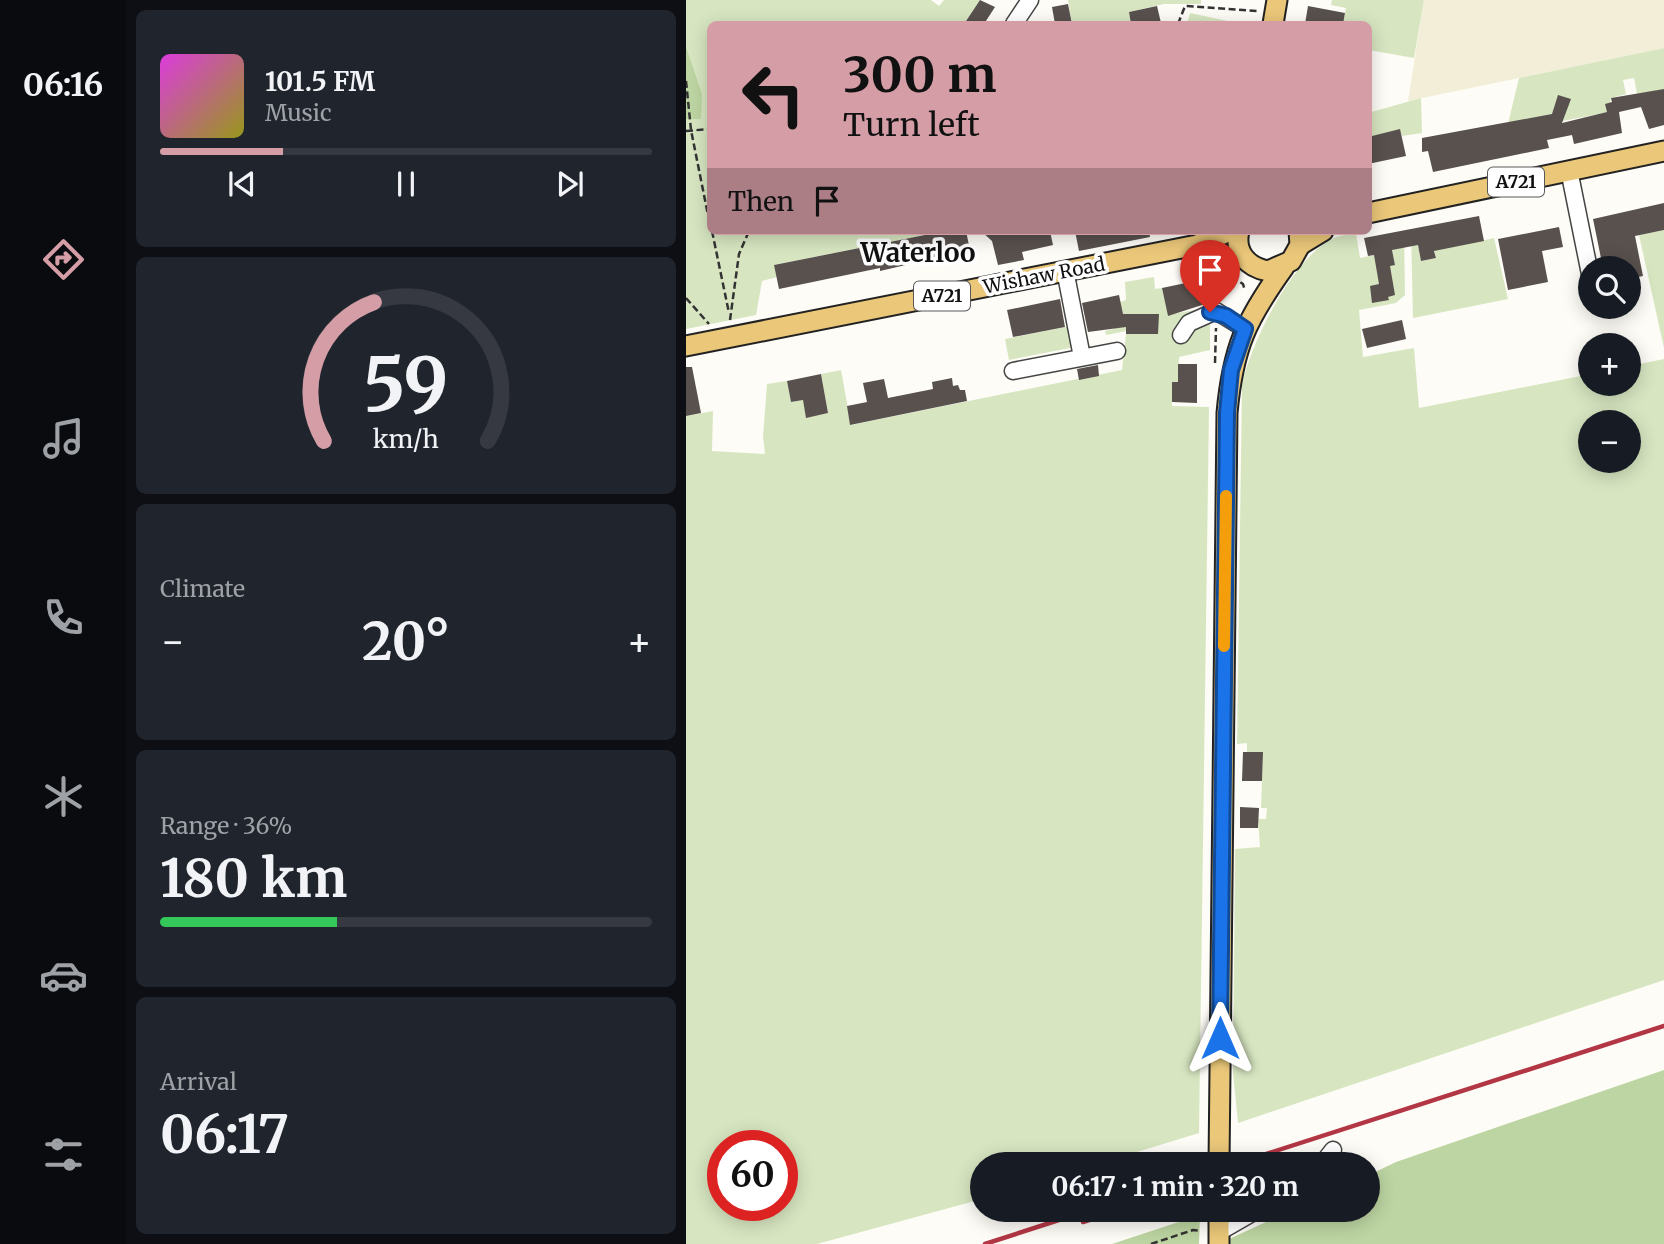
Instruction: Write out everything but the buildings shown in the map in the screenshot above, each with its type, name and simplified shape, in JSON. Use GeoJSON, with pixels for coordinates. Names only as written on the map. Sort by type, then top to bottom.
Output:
{"type":"FeatureCollection","features":[{"type":"Feature","properties":{"kind":"main road","name":"A721"},"geometry":{"type":"LineString","coordinates":[[1372,212],[1664,151]]}},
{"type":"Feature","properties":{"kind":"main road","name":"Wishaw Road"},"geometry":{"type":"LineString","coordinates":[[686,346],[1197,245],[1221,235]]}},
{"type":"Feature","properties":{"kind":"main road"},"geometry":{"type":"LineString","coordinates":[[1239,235],[1238,246],[1249,263],[1258,304]]}},
{"type":"Feature","properties":{"kind":"main road"},"geometry":{"type":"LineString","coordinates":[[1219,1152],[1227,413],[1231,370],[1240,325],[1291,261],[1299,238]]}},
{"type":"Feature","properties":{"kind":"main road","name":"Wishaw Road"},"geometry":{"type":"LineString","coordinates":[[1197,245],[1268,271],[1284,267]]}},
{"type":"Feature","properties":{"kind":"street"},"geometry":{"type":"LineString","coordinates":[[1016,21],[1030,0]]}},
{"type":"Feature","properties":{"kind":"street"},"geometry":{"type":"LineString","coordinates":[[1569,170],[1586,256]]}},
{"type":"Feature","properties":{"kind":"street"},"geometry":{"type":"LineString","coordinates":[[1065,270],[1082,358]]}},
{"type":"Feature","properties":{"kind":"street"},"geometry":{"type":"LineString","coordinates":[[1181,335],[1189,323],[1210,312],[1216,311],[1240,325]]}},
{"type":"Feature","properties":{"kind":"street"},"geometry":{"type":"LineString","coordinates":[[1013,371],[1116,351]]}},
{"type":"Feature","properties":{"kind":"path"},"geometry":{"type":"LineString","coordinates":[[1231,9],[1232,0]]}},
{"type":"Feature","properties":{"kind":"path"},"geometry":{"type":"LineString","coordinates":[[1179,21],[1185,6],[1275,13]]}},
{"type":"Feature","properties":{"kind":"path"},"geometry":{"type":"LineString","coordinates":[[686,81],[688,131],[707,212]]}},
{"type":"Feature","properties":{"kind":"path"},"geometry":{"type":"LineString","coordinates":[[688,131],[707,129]]}},
{"type":"Feature","properties":{"kind":"path"},"geometry":{"type":"LineString","coordinates":[[713,235],[730,315]]}},
{"type":"Feature","properties":{"kind":"path"},"geometry":{"type":"LineString","coordinates":[[722,339],[730,315],[739,254],[746,235]]}},
{"type":"Feature","properties":{"kind":"path"},"geometry":{"type":"LineString","coordinates":[[1214,265],[1243,284],[1246,293],[1240,325]]}},
{"type":"Feature","properties":{"kind":"path"},"geometry":{"type":"LineString","coordinates":[[686,298],[708,319],[722,339]]}},
{"type":"Feature","properties":{"kind":"path"},"geometry":{"type":"LineString","coordinates":[[1154,1244],[1193,1230],[1219,1228]]}},
{"type":"Feature","properties":{"kind":"shaded area"},"geometry":{"type":"Polygon","coordinates":[[[1424,0],[1664,0],[1664,48],[1408,101],[1424,0]]]}},
{"type":"Feature","properties":{"kind":"green space"},"geometry":{"type":"Polygon","coordinates":[[[686,0],[931,0],[939,6],[944,0],[980,0],[966,21],[707,21],[707,235],[924,235],[774,265],[777,277],[762,281],[756,315],[686,329],[686,0]]]}},
{"type":"Feature","properties":{"kind":"green space"},"geometry":{"type":"Polygon","coordinates":[[[1068,0],[1201,0],[1201,4],[1164,4],[1129,12],[1130,21],[1072,21],[1068,0]]]}},
{"type":"Feature","properties":{"kind":"green space"},"geometry":{"type":"Polygon","coordinates":[[[1332,0],[1424,0],[1414,58],[1372,51],[1372,21],[1344,21],[1346,8],[1331,5],[1332,0]]]}},
{"type":"Feature","properties":{"kind":"green space"},"geometry":{"type":"Polygon","coordinates":[[[1190,13],[1228,21],[1188,21],[1190,13]]]}},
{"type":"Feature","properties":{"kind":"green space"},"geometry":{"type":"Polygon","coordinates":[[[686,47],[702,94],[701,119],[686,119],[686,47]]]}},
{"type":"Feature","properties":{"kind":"green space"},"geometry":{"type":"Polygon","coordinates":[[[1664,48],[1664,89],[1638,99],[1634,78],[1623,80],[1626,94],[1611,98],[1609,112],[1506,132],[1519,78],[1664,48]]]}},
{"type":"Feature","properties":{"kind":"green space"},"geometry":{"type":"Polygon","coordinates":[[[1421,98],[1422,133],[1402,136],[1400,130],[1372,136],[1372,112],[1421,98]]]}},
{"type":"Feature","properties":{"kind":"green space"},"geometry":{"type":"Polygon","coordinates":[[[1415,229],[1421,261],[1436,258],[1433,242],[1454,247],[1494,238],[1508,299],[1413,318],[1411,230],[1415,229]]]}},
{"type":"Feature","properties":{"kind":"green space"},"geometry":{"type":"Polygon","coordinates":[[[1664,230],[1664,348],[1639,235],[1664,230]]]}},
{"type":"Feature","properties":{"kind":"green space"},"geometry":{"type":"Polygon","coordinates":[[[1404,231],[1405,295],[1396,303],[1359,310],[1363,357],[1414,348],[1419,408],[1578,377],[1578,396],[1641,396],[1641,364],[1664,359],[1664,980],[1238,1123],[1233,1073],[1235,849],[1260,847],[1258,819],[1266,819],[1267,808],[1261,808],[1263,753],[1247,752],[1247,743],[1237,744],[1242,385],[1254,347],[1276,302],[1304,263],[1319,248],[1334,238],[1356,235],[1360,258],[1374,255],[1395,265],[1392,250],[1404,231]]]}},
{"type":"Feature","properties":{"kind":"green space"},"geometry":{"type":"Polygon","coordinates":[[[1154,277],[1155,289],[1162,288],[1168,315],[1210,307],[1210,350],[1179,357],[1178,382],[1172,382],[1172,406],[1209,407],[1199,1133],[1137,1152],[970,1152],[970,1202],[817,1244],[686,1244],[686,416],[713,411],[712,451],[765,454],[763,437],[767,384],[787,381],[791,402],[803,400],[807,417],[828,413],[821,374],[841,370],[851,425],[1122,370],[1126,334],[1158,334],[1158,315],[1126,314],[1126,331],[1106,335],[1105,331],[1114,329],[1112,321],[1120,302],[1126,300],[1125,282],[1154,277]]]}},
{"type":"Feature","properties":{"kind":"green space"},"geometry":{"type":"Polygon","coordinates":[[[1071,326],[1075,347],[1009,360],[1005,339],[1071,326]]]}},
{"type":"Feature","properties":{"kind":"green space"},"geometry":{"type":"Polygon","coordinates":[[[1664,1070],[1664,1244],[1230,1244],[1229,1239],[1266,1222],[1380,1222],[1380,1170],[1664,1070]]]}},
{"type":"Feature","properties":{"kind":"green space"},"geometry":{"type":"Polygon","coordinates":[[[1179,1222],[1200,1222],[1199,1244],[1112,1244],[1179,1222]]]}},
{"type":"Feature","properties":{"kind":"railway"},"geometry":{"type":"LineString","coordinates":[[1272,1152],[1664,1026]]}},
{"type":"Feature","properties":{"kind":"railway"},"geometry":{"type":"LineString","coordinates":[[985,1244],[1053,1222]]}},
{"type":"Feature","properties":{"kind":"slow traffic"},"geometry":{"type":"LineString","coordinates":[[1224,646],[1226,496]]}},
{"type":"Feature","properties":{"kind":"district","name":"Waterloo"},"geometry":{"type":"Point","coordinates":[918,253]}},
{"type":"Feature","properties":{"kind":"route"},"geometry":{"type":"LineString","coordinates":[[1210,312],[1216,311],[1245,329],[1231,370],[1227,413],[1220,1038]]}}]}
